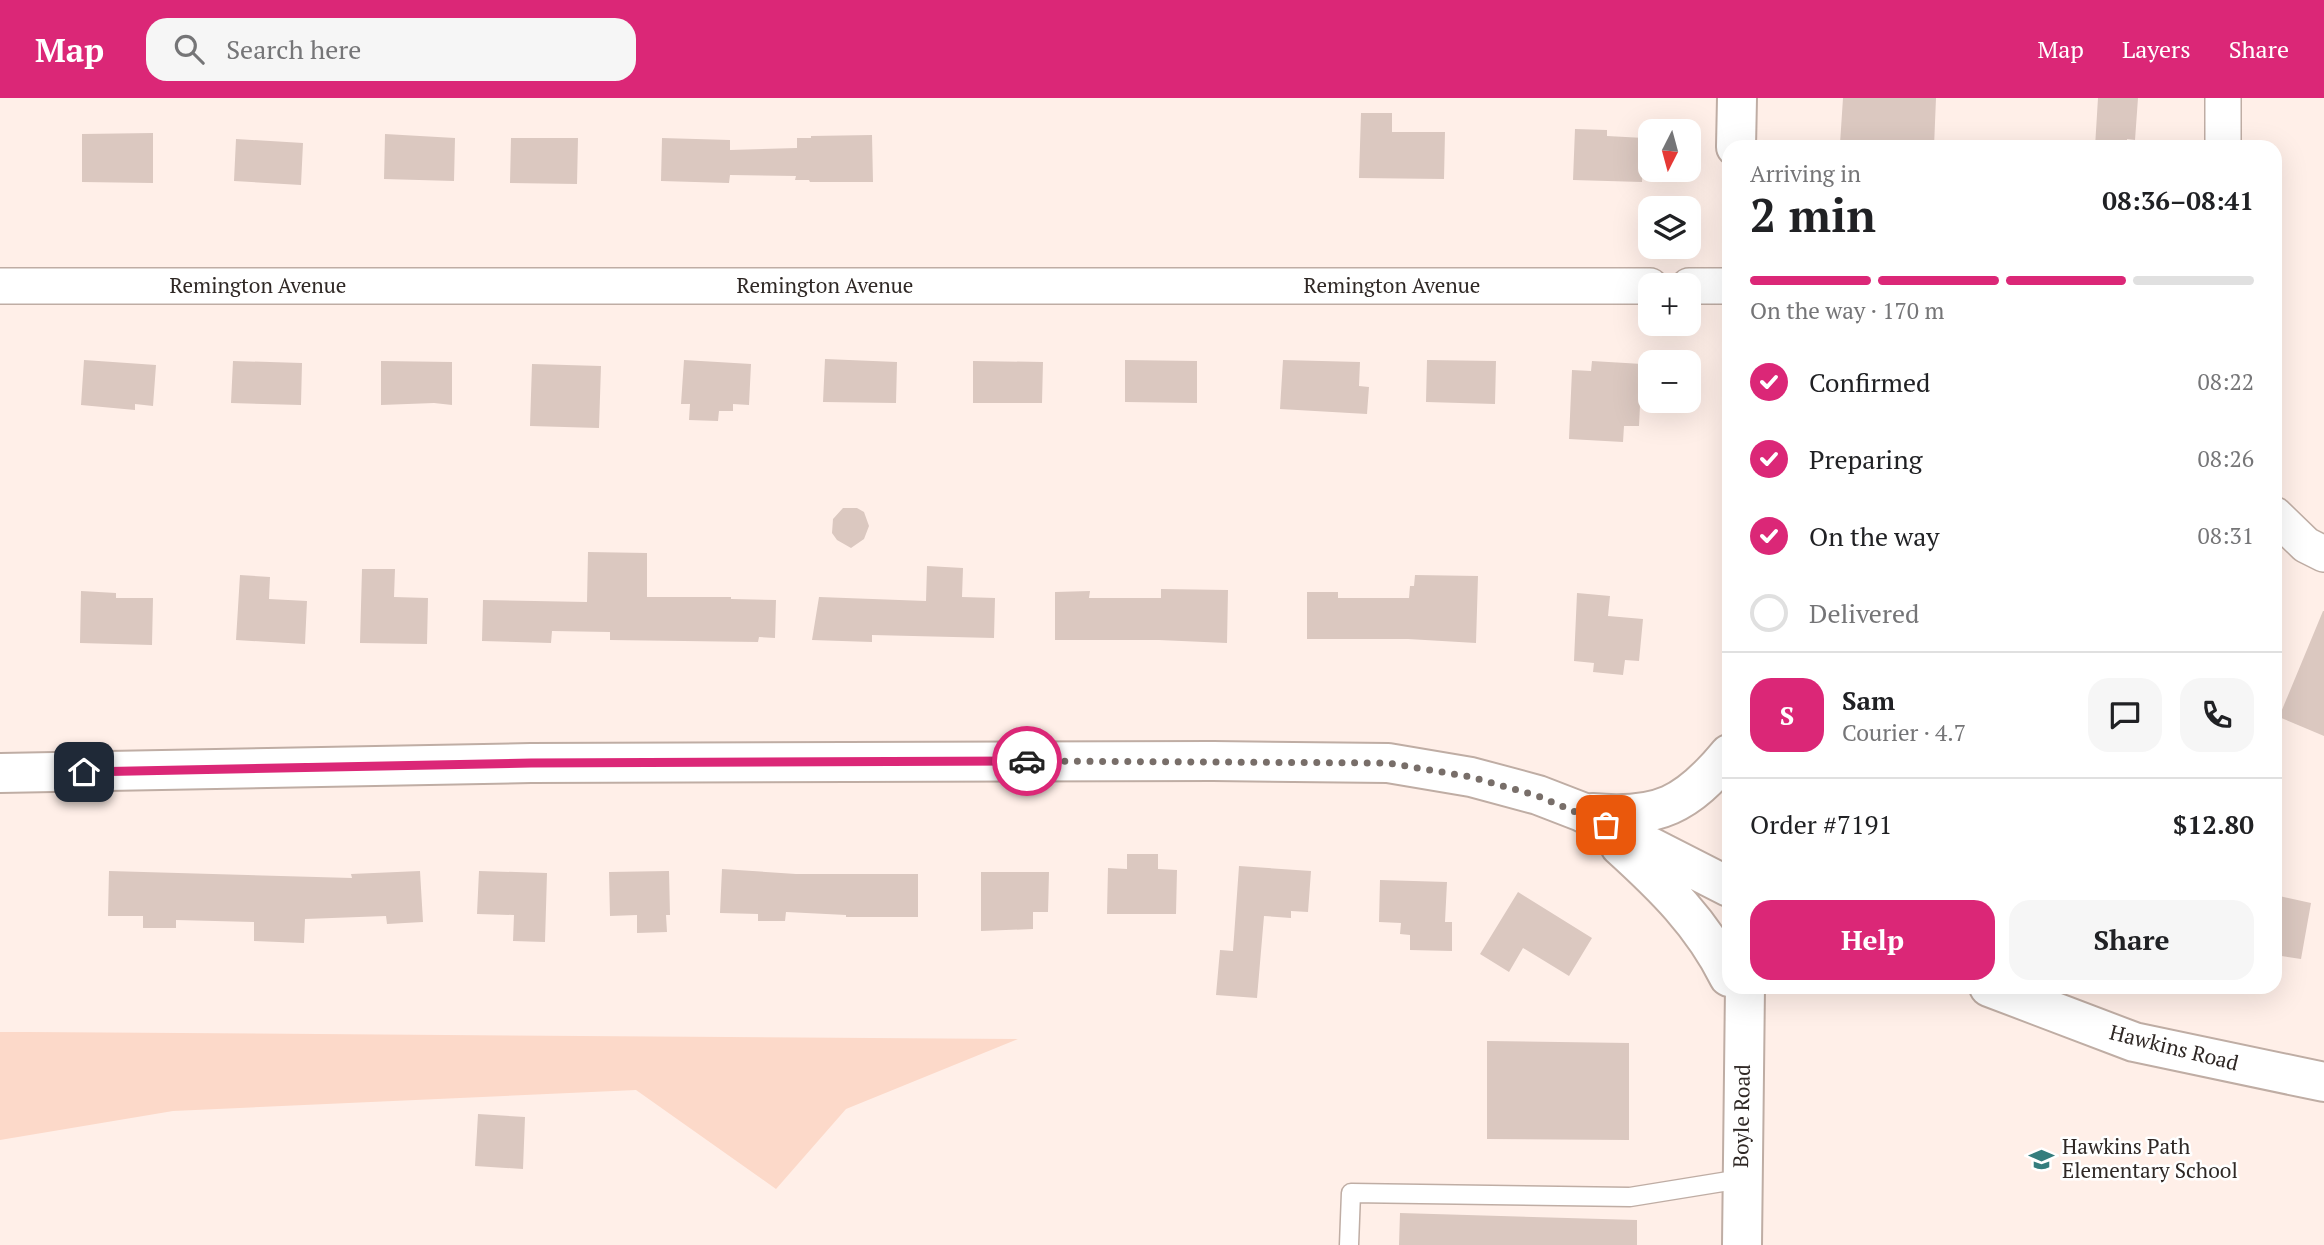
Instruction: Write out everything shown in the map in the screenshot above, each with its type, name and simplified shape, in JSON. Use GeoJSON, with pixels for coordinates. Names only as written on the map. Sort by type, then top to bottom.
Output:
{"type":"FeatureCollection","features":[{"type":"Feature","properties":{"kind":"street"},"geometry":{"type":"LineString","coordinates":[[1736,140],[1737,98]]}},
{"type":"Feature","properties":{"kind":"street"},"geometry":{"type":"LineString","coordinates":[[2223,98],[2223,140]]}},
{"type":"Feature","properties":{"kind":"street","name":"Remington Avenue"},"geometry":{"type":"LineString","coordinates":[[0,286],[1638,286]]}},
{"type":"Feature","properties":{"kind":"street"},"geometry":{"type":"LineString","coordinates":[[1701,286],[1722,286]]}},
{"type":"Feature","properties":{"kind":"street"},"geometry":{"type":"LineString","coordinates":[[2282,522],[2306,545],[2324,554]]}},
{"type":"Feature","properties":{"kind":"street"},"geometry":{"type":"LineString","coordinates":[[1582,812],[1625,816],[1667,808],[1703,785],[1722,762]]}},
{"type":"Feature","properties":{"kind":"street"},"geometry":{"type":"LineString","coordinates":[[0,773],[531,763],[1388,763],[1471,777],[1538,796],[1582,812],[1722,883]]}},
{"type":"Feature","properties":{"kind":"street"},"geometry":{"type":"LineString","coordinates":[[1582,812],[1668,890],[1722,959]]}},
{"type":"Feature","properties":{"kind":"street","name":"Boyle Road"},"geometry":{"type":"LineString","coordinates":[[1742,994],[1742,1245]]}},
{"type":"Feature","properties":{"kind":"street","name":"Hawkins Road"},"geometry":{"type":"LineString","coordinates":[[2007,994],[2134,1042],[2324,1082]]}},
{"type":"Feature","properties":{"kind":"lane"},"geometry":{"type":"LineString","coordinates":[[1349,1245],[1351,1194],[1630,1197],[1741,1179]]}},
{"type":"Feature","properties":{"kind":"shaded area"},"geometry":{"type":"Polygon","coordinates":[[[0,1032],[1018,1039],[846,1109],[776,1189],[636,1090],[173,1111],[0,1140],[0,1032]]]}},
{"type":"Feature","properties":{"kind":"building"},"geometry":{"type":"Polygon","coordinates":[[[1843,98],[1936,98],[1934,140],[1840,140],[1843,98]]]}},
{"type":"Feature","properties":{"kind":"building"},"geometry":{"type":"Polygon","coordinates":[[[2098,98],[2138,98],[2135,140],[2095,140],[2098,98]]]}},
{"type":"Feature","properties":{"kind":"building"},"geometry":{"type":"Polygon","coordinates":[[[1361,113],[1392,113],[1392,132],[1445,132],[1444,179],[1359,178],[1361,113]]]}},
{"type":"Feature","properties":{"kind":"building"},"geometry":{"type":"Polygon","coordinates":[[[1575,129],[1607,130],[1607,136],[1638,138],[1638,182],[1573,180],[1575,129]]]}},
{"type":"Feature","properties":{"kind":"building"},"geometry":{"type":"Polygon","coordinates":[[[153,133],[153,183],[82,182],[82,134],[153,133]]]}},
{"type":"Feature","properties":{"kind":"building"},"geometry":{"type":"Polygon","coordinates":[[[385,134],[455,138],[454,181],[384,179],[385,134]]]}},
{"type":"Feature","properties":{"kind":"building"},"geometry":{"type":"Polygon","coordinates":[[[872,135],[873,182],[810,182],[795,180],[796,176],[730,175],[729,183],[661,181],[662,138],[730,140],[730,150],[797,148],[797,138],[811,136],[872,135]]]}},
{"type":"Feature","properties":{"kind":"building"},"geometry":{"type":"Polygon","coordinates":[[[511,138],[578,138],[577,184],[510,183],[511,138]]]}},
{"type":"Feature","properties":{"kind":"building"},"geometry":{"type":"Polygon","coordinates":[[[236,139],[303,143],[301,185],[234,181],[236,139]]]}},
{"type":"Feature","properties":{"kind":"building"},"geometry":{"type":"Polygon","coordinates":[[[825,359],[897,362],[896,403],[823,402],[825,359]]]}},
{"type":"Feature","properties":{"kind":"building"},"geometry":{"type":"Polygon","coordinates":[[[84,360],[156,365],[153,406],[135,404],[135,410],[81,405],[84,360]]]}},
{"type":"Feature","properties":{"kind":"building"},"geometry":{"type":"Polygon","coordinates":[[[684,360],[751,364],[749,405],[733,404],[733,411],[719,411],[718,421],[689,420],[690,404],[681,404],[684,360]]]}},
{"type":"Feature","properties":{"kind":"building"},"geometry":{"type":"Polygon","coordinates":[[[1125,360],[1197,361],[1197,403],[1125,402],[1125,360]]]}},
{"type":"Feature","properties":{"kind":"building"},"geometry":{"type":"Polygon","coordinates":[[[1283,360],[1360,362],[1359,386],[1369,387],[1367,414],[1280,409],[1283,360]]]}},
{"type":"Feature","properties":{"kind":"building"},"geometry":{"type":"Polygon","coordinates":[[[1427,360],[1496,361],[1495,404],[1426,402],[1427,360]]]}},
{"type":"Feature","properties":{"kind":"building"},"geometry":{"type":"Polygon","coordinates":[[[233,361],[302,363],[301,405],[231,403],[233,361]]]}},
{"type":"Feature","properties":{"kind":"building"},"geometry":{"type":"Polygon","coordinates":[[[381,361],[452,362],[452,405],[381,405],[381,361]]]}},
{"type":"Feature","properties":{"kind":"building"},"geometry":{"type":"Polygon","coordinates":[[[973,361],[1043,362],[1042,403],[973,403],[973,361]]]}},
{"type":"Feature","properties":{"kind":"building"},"geometry":{"type":"Polygon","coordinates":[[[1592,361],[1638,364],[1639,426],[1624,426],[1623,442],[1569,439],[1572,370],[1591,371],[1592,361]]]}},
{"type":"Feature","properties":{"kind":"building"},"geometry":{"type":"Polygon","coordinates":[[[532,364],[601,366],[599,428],[530,426],[532,364]]]}},
{"type":"Feature","properties":{"kind":"building"},"geometry":{"type":"Polygon","coordinates":[[[843,508],[857,508],[864,512],[869,526],[864,539],[851,548],[837,540],[832,533],[833,519],[843,508]]]}},
{"type":"Feature","properties":{"kind":"building"},"geometry":{"type":"Polygon","coordinates":[[[588,552],[647,553],[647,597],[776,600],[775,638],[759,637],[758,642],[610,640],[610,632],[552,631],[551,643],[482,641],[483,600],[587,602],[588,552]]]}},
{"type":"Feature","properties":{"kind":"building"},"geometry":{"type":"Polygon","coordinates":[[[927,566],[963,568],[962,597],[995,598],[994,638],[872,635],[872,642],[812,640],[819,597],[926,601],[927,566]]]}},
{"type":"Feature","properties":{"kind":"building"},"geometry":{"type":"Polygon","coordinates":[[[362,569],[395,569],[394,597],[428,598],[427,644],[360,643],[362,569]]]}},
{"type":"Feature","properties":{"kind":"building"},"geometry":{"type":"Polygon","coordinates":[[[240,575],[270,577],[269,599],[307,601],[305,644],[236,640],[240,575]]]}},
{"type":"Feature","properties":{"kind":"building"},"geometry":{"type":"Polygon","coordinates":[[[1415,575],[1478,576],[1476,643],[1408,639],[1307,639],[1307,592],[1338,592],[1338,598],[1409,598],[1415,575]]]}},
{"type":"Feature","properties":{"kind":"building"},"geometry":{"type":"Polygon","coordinates":[[[1161,589],[1228,590],[1227,643],[1055,640],[1055,592],[1090,591],[1089,598],[1161,598],[1161,589]]]}},
{"type":"Feature","properties":{"kind":"building"},"geometry":{"type":"Polygon","coordinates":[[[81,591],[116,593],[116,598],[153,598],[152,645],[80,643],[81,591]]]}},
{"type":"Feature","properties":{"kind":"building"},"geometry":{"type":"Polygon","coordinates":[[[1577,593],[1610,596],[1608,616],[1643,619],[1639,661],[1625,660],[1623,675],[1593,672],[1594,663],[1574,661],[1577,593]]]}},
{"type":"Feature","properties":{"kind":"building"},"geometry":{"type":"Polygon","coordinates":[[[2324,611],[2324,736],[2282,718],[2282,710],[2324,611]]]}},
{"type":"Feature","properties":{"kind":"building"},"geometry":{"type":"Polygon","coordinates":[[[1127,854],[1158,854],[1158,869],[1177,870],[1176,914],[1107,914],[1108,868],[1127,869],[1127,854]]]}},
{"type":"Feature","properties":{"kind":"building"},"geometry":{"type":"Polygon","coordinates":[[[1239,866],[1311,871],[1308,912],[1291,911],[1291,918],[1264,916],[1257,998],[1216,995],[1220,950],[1233,951],[1239,866]]]}},
{"type":"Feature","properties":{"kind":"building"},"geometry":{"type":"Polygon","coordinates":[[[722,869],[796,874],[918,874],[918,917],[846,917],[786,912],[785,921],[758,921],[758,914],[720,913],[722,869]]]}},
{"type":"Feature","properties":{"kind":"building"},"geometry":{"type":"Polygon","coordinates":[[[109,871],[352,878],[351,874],[420,871],[423,922],[387,924],[386,916],[305,919],[304,943],[254,941],[254,922],[176,920],[176,928],[143,928],[143,916],[108,916],[109,871]]]}},
{"type":"Feature","properties":{"kind":"building"},"geometry":{"type":"Polygon","coordinates":[[[479,871],[547,873],[545,942],[513,941],[514,915],[477,914],[479,871]]]}},
{"type":"Feature","properties":{"kind":"building"},"geometry":{"type":"Polygon","coordinates":[[[669,871],[670,915],[666,915],[667,932],[637,933],[637,915],[610,916],[609,872],[669,871]]]}},
{"type":"Feature","properties":{"kind":"building"},"geometry":{"type":"Polygon","coordinates":[[[981,872],[1049,872],[1048,912],[1033,912],[1033,929],[981,931],[981,872]]]}},
{"type":"Feature","properties":{"kind":"building"},"geometry":{"type":"Polygon","coordinates":[[[1380,880],[1447,882],[1445,922],[1452,922],[1452,951],[1410,950],[1410,935],[1400,934],[1401,923],[1379,922],[1380,880]]]}},
{"type":"Feature","properties":{"kind":"building"},"geometry":{"type":"Polygon","coordinates":[[[1518,892],[1592,938],[1569,976],[1523,948],[1509,972],[1480,954],[1518,892]]]}},
{"type":"Feature","properties":{"kind":"building"},"geometry":{"type":"Polygon","coordinates":[[[2282,897],[2311,903],[2301,959],[2282,956],[2282,897]]]}},
{"type":"Feature","properties":{"kind":"building"},"geometry":{"type":"Polygon","coordinates":[[[1487,1041],[1629,1043],[1629,1140],[1487,1139],[1487,1041]]]}},
{"type":"Feature","properties":{"kind":"building"},"geometry":{"type":"Polygon","coordinates":[[[478,1114],[525,1117],[523,1169],[475,1166],[478,1114]]]}},
{"type":"Feature","properties":{"kind":"building"},"geometry":{"type":"Polygon","coordinates":[[[1400,1213],[1637,1220],[1637,1245],[1399,1245],[1400,1213]]]}},
{"type":"Feature","properties":{"kind":"way so far"},"geometry":{"type":"LineString","coordinates":[[1027,761],[1388,763],[1471,777],[1538,796],[1582,812],[1606,825]]}},
{"type":"Feature","properties":{"kind":"place","name":"Hawkins Path Elementary School"},"geometry":{"type":"Point","coordinates":[2042,1159]}},
{"type":"Feature","properties":{"kind":"route"},"geometry":{"type":"LineString","coordinates":[[84,772],[531,763],[1027,761]]}}]}
